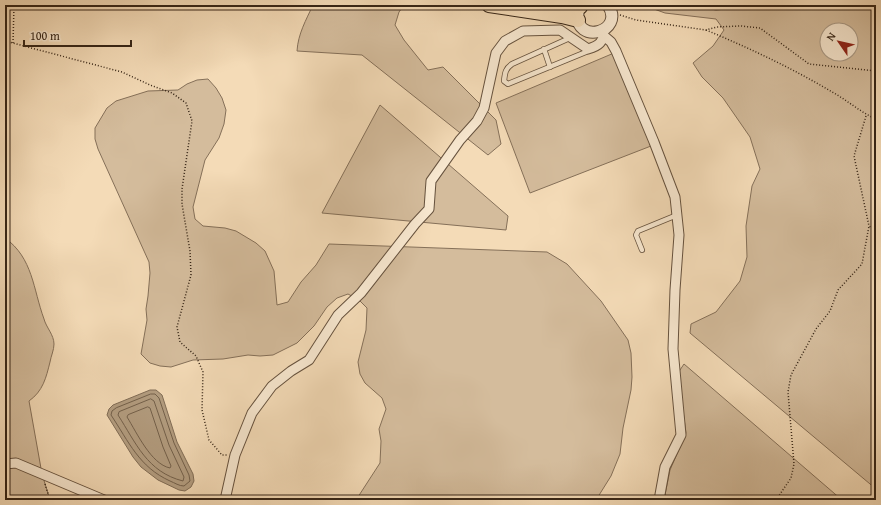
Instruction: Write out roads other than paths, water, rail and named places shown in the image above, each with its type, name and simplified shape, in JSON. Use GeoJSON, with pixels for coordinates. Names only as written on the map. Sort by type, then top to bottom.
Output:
{"type":"FeatureCollection","features":[{"type":"Feature","properties":{"kind":"highway"},"geometry":{"type":"LineString","coordinates":[[488,5],[562,16],[580,11]]}},
{"type":"Feature","properties":{"kind":"highway"},"geometry":{"type":"LineString","coordinates":[[533,5],[580,11]]}},
{"type":"Feature","properties":{"kind":"street"},"geometry":{"type":"LineString","coordinates":[[225,500],[235,455],[252,413],[272,386],[291,371],[309,360],[338,315],[361,293],[415,224],[429,209],[431,181],[460,140],[477,121],[484,108],[496,53],[505,41],[523,31],[560,30],[588,49],[602,42],[604,33],[610,22],[609,8]]}},
{"type":"Feature","properties":{"kind":"street"},"geometry":{"type":"LineString","coordinates":[[580,11],[580,25],[593,33],[604,33]]}},
{"type":"Feature","properties":{"kind":"street"},"geometry":{"type":"LineString","coordinates":[[604,33],[616,51],[675,197],[679,235],[673,350],[681,435],[666,467],[659,500]]}},
{"type":"Feature","properties":{"kind":"street"},"geometry":{"type":"LineString","coordinates":[[5,464],[16,463],[104,500]]}},
{"type":"Feature","properties":{"kind":"lane"},"geometry":{"type":"LineString","coordinates":[[572,37],[512,64],[505,72],[504,81],[508,84],[586,52],[588,49]]}},
{"type":"Feature","properties":{"kind":"lane"},"geometry":{"type":"LineString","coordinates":[[544,49],[550,66]]}},
{"type":"Feature","properties":{"kind":"lane"},"geometry":{"type":"LineString","coordinates":[[642,250],[637,240],[636,235],[638,231],[677,215]]}},
{"type":"Feature","properties":{"kind":"water"},"geometry":{"type":"Polygon","coordinates":[[[150,390],[156,390],[162,395],[177,442],[193,474],[194,481],[191,487],[185,491],[179,490],[158,480],[141,467],[133,457],[107,415],[109,409],[113,405],[150,390]]]}}]}
